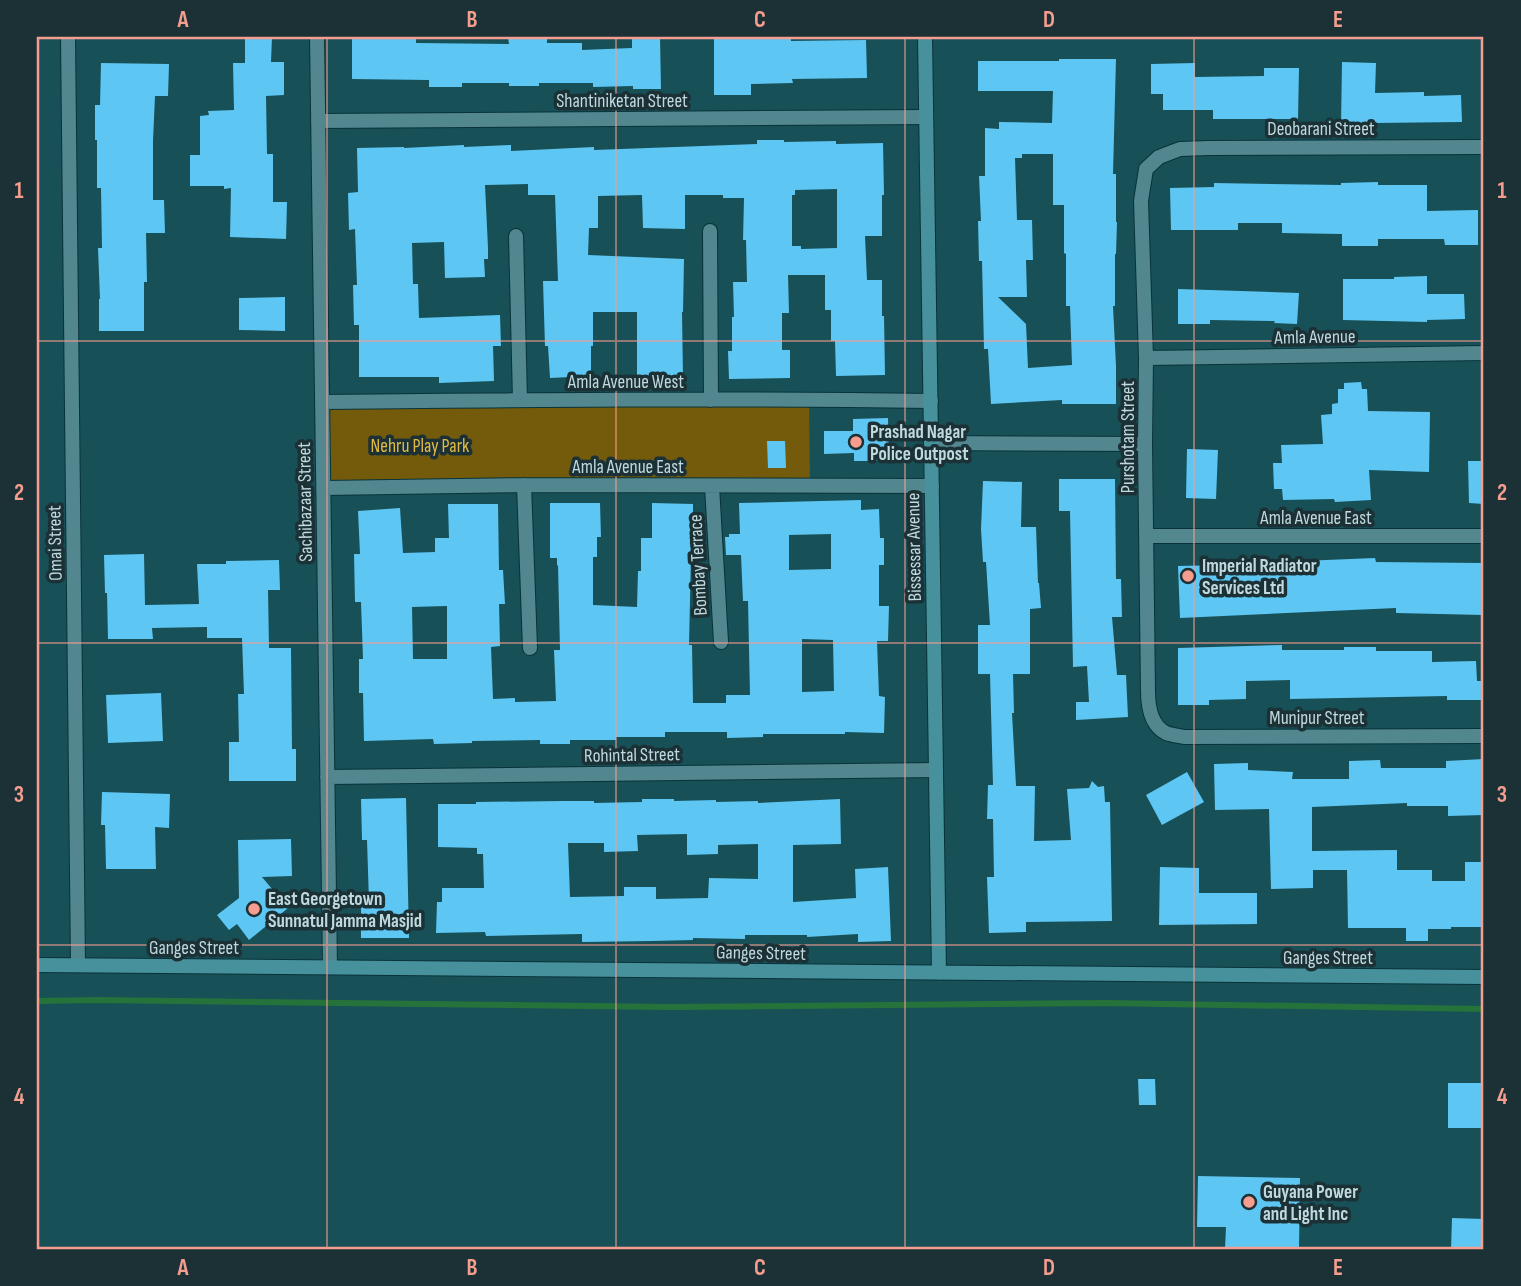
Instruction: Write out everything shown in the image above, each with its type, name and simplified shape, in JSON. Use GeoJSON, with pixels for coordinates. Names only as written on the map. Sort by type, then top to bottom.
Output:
{"type":"FeatureCollection","features":[{"type":"Feature","properties":{"kind":"street","name":"Omai Street"},"geometry":{"type":"LineString","coordinates":[[68,37],[78,965]]}},
{"type":"Feature","properties":{"kind":"street","name":"Sachibazaar Street"},"geometry":{"type":"LineString","coordinates":[[317,37],[330,967]]}},
{"type":"Feature","properties":{"kind":"street","name":"Bissessar Avenue"},"geometry":{"type":"LineString","coordinates":[[925,37],[939,973]]}},
{"type":"Feature","properties":{"kind":"street","name":"Shantiniketan Street"},"geometry":{"type":"LineString","coordinates":[[318,121],[926,117]]}},
{"type":"Feature","properties":{"kind":"street","name":"Deobarani Street"},"geometry":{"type":"LineString","coordinates":[[1159,157],[1180,149],[1208,148],[1484,147]]}},
{"type":"Feature","properties":{"kind":"street","name":"Purshotam Street"},"geometry":{"type":"LineString","coordinates":[[1155,722],[1149,709],[1144,444],[1146,358],[1141,201],[1146,169],[1159,157]]}},
{"type":"Feature","properties":{"kind":"street"},"geometry":{"type":"LineString","coordinates":[[710,231],[710,400]]}},
{"type":"Feature","properties":{"kind":"street"},"geometry":{"type":"LineString","coordinates":[[516,236],[520,400]]}},
{"type":"Feature","properties":{"kind":"street","name":"Amla Avenue"},"geometry":{"type":"LineString","coordinates":[[1146,358],[1484,352]]}},
{"type":"Feature","properties":{"kind":"street","name":"Amla Avenue West"},"geometry":{"type":"LineString","coordinates":[[322,402],[810,399],[931,401]]}},
{"type":"Feature","properties":{"kind":"street"},"geometry":{"type":"LineString","coordinates":[[931,443],[1144,444]]}},
{"type":"Feature","properties":{"kind":"street"},"geometry":{"type":"LineString","coordinates":[[524,485],[530,648]]}},
{"type":"Feature","properties":{"kind":"street","name":"Amla Avenue East"},"geometry":{"type":"LineString","coordinates":[[324,488],[524,485],[932,486]]}},
{"type":"Feature","properties":{"kind":"street","name":"Bombay Terrace"},"geometry":{"type":"LineString","coordinates":[[712,486],[721,642]]}},
{"type":"Feature","properties":{"kind":"street","name":"Amla Avenue East"},"geometry":{"type":"LineString","coordinates":[[1147,537],[1484,536]]}},
{"type":"Feature","properties":{"kind":"street","name":"Munipur Street"},"geometry":{"type":"LineString","coordinates":[[1155,722],[1165,733],[1184,737],[1484,736]]}},
{"type":"Feature","properties":{"kind":"street","name":"Rohintal Street"},"geometry":{"type":"LineString","coordinates":[[327,777],[936,770]]}},
{"type":"Feature","properties":{"kind":"street","name":"Ganges Street"},"geometry":{"type":"LineString","coordinates":[[37,965],[1484,977]]}},
{"type":"Feature","properties":{"kind":"green space","name":"Nehru Play Park"},"geometry":{"type":"Polygon","coordinates":[[[809,399],[810,485],[324,488],[322,402],[809,399]]]}},
{"type":"Feature","properties":{"kind":"building"},"geometry":{"type":"Polygon","coordinates":[[[245,37],[272,37],[271,62],[284,62],[284,95],[266,96],[267,154],[273,154],[273,202],[287,202],[286,239],[230,237],[231,188],[190,186],[190,155],[200,155],[200,116],[209,115],[208,111],[234,110],[233,63],[245,63],[245,37]]]}},
{"type":"Feature","properties":{"kind":"building"},"geometry":{"type":"Polygon","coordinates":[[[508,37],[547,37],[547,43],[582,43],[582,50],[632,48],[632,37],[660,37],[661,89],[633,89],[633,86],[593,87],[593,83],[509,86],[509,83],[462,83],[462,87],[429,87],[429,80],[352,79],[352,38],[416,39],[416,43],[509,44],[508,37]]]}},
{"type":"Feature","properties":{"kind":"building"},"geometry":{"type":"Polygon","coordinates":[[[714,37],[776,37],[791,41],[866,40],[867,78],[792,79],[793,83],[751,84],[751,95],[714,95],[714,37]]]}},
{"type":"Feature","properties":{"kind":"building"},"geometry":{"type":"Polygon","coordinates":[[[1116,59],[1113,174],[1116,174],[1117,222],[1113,306],[1116,404],[1062,404],[1062,400],[991,404],[988,349],[984,349],[982,261],[979,261],[978,221],[981,221],[979,176],[985,176],[985,128],[999,129],[999,122],[1052,123],[1053,91],[978,91],[978,61],[1116,59]],[[1022,154],[1022,158],[1015,158],[1017,220],[1032,220],[1033,260],[1026,260],[1027,297],[998,297],[1026,324],[1028,368],[1072,365],[1070,306],[1066,306],[1064,205],[1053,205],[1053,154],[1022,154]]]}},
{"type":"Feature","properties":{"kind":"building"},"geometry":{"type":"Polygon","coordinates":[[[1342,62],[1376,63],[1375,93],[1424,92],[1424,96],[1461,95],[1462,122],[1341,125],[1342,62]]]}},
{"type":"Feature","properties":{"kind":"building"},"geometry":{"type":"Polygon","coordinates":[[[101,63],[169,64],[168,96],[155,96],[153,141],[153,200],[164,200],[165,233],[146,233],[144,331],[99,331],[98,248],[102,248],[101,188],[97,188],[95,105],[100,105],[101,63]]]}},
{"type":"Feature","properties":{"kind":"building"},"geometry":{"type":"Polygon","coordinates":[[[1195,63],[1195,77],[1264,76],[1264,68],[1299,68],[1298,119],[1213,119],[1213,110],[1163,110],[1163,94],[1151,94],[1151,64],[1195,63]]]}},
{"type":"Feature","properties":{"kind":"building"},"geometry":{"type":"Polygon","coordinates":[[[757,140],[836,141],[836,144],[883,143],[882,236],[865,236],[867,280],[882,280],[885,375],[836,376],[835,341],[831,341],[831,310],[825,310],[825,275],[788,275],[789,313],[782,313],[782,350],[790,350],[790,378],[729,379],[728,351],[732,351],[734,317],[733,282],[747,282],[746,240],[743,240],[744,198],[685,195],[685,229],[643,228],[642,195],[598,196],[598,228],[589,228],[588,255],[684,259],[683,377],[637,377],[637,312],[593,312],[591,376],[550,378],[548,346],[545,346],[543,281],[558,281],[555,195],[528,195],[528,184],[485,185],[488,259],[484,259],[485,277],[445,278],[444,242],[412,243],[413,284],[418,284],[419,318],[500,315],[501,346],[493,346],[494,381],[439,383],[439,377],[359,377],[359,325],[354,325],[353,285],[357,285],[355,229],[349,230],[348,193],[358,192],[357,148],[511,145],[511,151],[757,144],[757,140]],[[837,189],[795,190],[795,195],[792,195],[792,246],[801,246],[801,249],[837,248],[837,189]]]}},
{"type":"Feature","properties":{"kind":"building"},"geometry":{"type":"Polygon","coordinates":[[[1378,182],[1378,185],[1427,185],[1427,211],[1478,210],[1478,245],[1445,245],[1444,239],[1378,239],[1378,246],[1342,246],[1342,234],[1282,233],[1282,223],[1238,223],[1238,230],[1171,230],[1170,188],[1214,187],[1214,183],[1341,185],[1378,182]]]}},
{"type":"Feature","properties":{"kind":"building"},"geometry":{"type":"Polygon","coordinates":[[[1427,276],[1427,294],[1464,294],[1465,319],[1427,322],[1343,320],[1343,279],[1427,276]]]}},
{"type":"Feature","properties":{"kind":"building"},"geometry":{"type":"Polygon","coordinates":[[[1178,289],[1299,293],[1297,324],[1210,320],[1210,324],[1178,324],[1178,289]]]}},
{"type":"Feature","properties":{"kind":"building"},"geometry":{"type":"Polygon","coordinates":[[[285,297],[285,331],[239,330],[239,298],[285,297]]]}},
{"type":"Feature","properties":{"kind":"building"},"geometry":{"type":"Polygon","coordinates":[[[1361,382],[1362,389],[1367,389],[1368,411],[1430,412],[1429,472],[1369,470],[1371,500],[1283,500],[1282,489],[1274,489],[1273,463],[1282,463],[1281,445],[1323,444],[1321,415],[1332,414],[1332,404],[1338,403],[1338,389],[1344,389],[1344,383],[1361,382]]]}},
{"type":"Feature","properties":{"kind":"building","name":"Prashad Nagar Police Outpost"},"geometry":{"type":"Polygon","coordinates":[[[888,418],[889,461],[854,461],[854,453],[824,454],[824,431],[853,431],[853,419],[888,418]]]}},
{"type":"Feature","properties":{"kind":"building"},"geometry":{"type":"Polygon","coordinates":[[[767,441],[785,441],[786,468],[768,468],[767,441]]]}},
{"type":"Feature","properties":{"kind":"building"},"geometry":{"type":"Polygon","coordinates":[[[1187,449],[1218,450],[1216,499],[1186,498],[1187,449]]]}},
{"type":"Feature","properties":{"kind":"building"},"geometry":{"type":"Polygon","coordinates":[[[1468,461],[1484,461],[1484,504],[1469,503],[1468,461]]]}},
{"type":"Feature","properties":{"kind":"building"},"geometry":{"type":"Polygon","coordinates":[[[1059,479],[1115,479],[1116,579],[1121,579],[1122,617],[1112,617],[1117,675],[1126,675],[1128,717],[1076,720],[1076,702],[1089,702],[1087,666],[1073,667],[1070,511],[1059,511],[1059,479]]]}},
{"type":"Feature","properties":{"kind":"building"},"geometry":{"type":"Polygon","coordinates":[[[983,481],[1022,482],[1021,527],[1036,527],[1041,608],[1030,609],[1030,674],[1013,674],[1016,786],[1035,786],[1034,841],[1071,840],[1067,789],[1089,788],[1092,781],[1098,787],[1104,786],[1105,802],[1110,802],[1112,921],[1026,922],[1026,932],[989,933],[987,877],[994,877],[993,819],[987,819],[988,785],[993,785],[990,674],[978,674],[978,625],[990,625],[981,529],[983,481]]]}},
{"type":"Feature","properties":{"kind":"building"},"geometry":{"type":"Polygon","coordinates":[[[861,500],[861,510],[879,509],[880,538],[884,538],[884,565],[879,565],[879,606],[889,606],[888,641],[877,641],[879,696],[885,697],[884,733],[763,734],[763,737],[727,738],[727,732],[665,732],[665,737],[570,740],[570,744],[540,744],[540,740],[434,744],[433,739],[364,741],[363,693],[359,693],[359,659],[363,659],[361,602],[355,602],[354,554],[360,554],[358,511],[400,508],[403,553],[435,552],[435,538],[449,538],[448,504],[498,504],[499,570],[503,570],[505,604],[499,604],[500,646],[491,647],[493,699],[515,698],[515,702],[556,701],[554,650],[560,650],[558,565],[557,558],[550,558],[550,503],[600,503],[601,537],[597,537],[597,557],[593,557],[593,605],[637,607],[641,538],[652,538],[652,503],[693,504],[693,538],[705,537],[706,555],[691,555],[689,645],[692,645],[693,703],[726,703],[726,695],[750,695],[748,601],[743,601],[741,555],[726,555],[725,537],[729,537],[729,534],[740,534],[739,503],[861,500]],[[831,534],[789,535],[789,570],[831,569],[831,534]],[[447,606],[412,607],[413,659],[447,659],[447,606]],[[802,639],[802,692],[834,691],[833,640],[802,639]]]}},
{"type":"Feature","properties":{"kind":"building"},"geometry":{"type":"Polygon","coordinates":[[[144,554],[145,605],[199,604],[197,564],[279,560],[280,590],[268,590],[269,648],[291,648],[292,749],[296,749],[296,781],[229,781],[229,742],[239,742],[238,694],[244,694],[242,638],[207,638],[207,627],[152,628],[153,639],[108,639],[104,555],[144,554]]]}},
{"type":"Feature","properties":{"kind":"building"},"geometry":{"type":"Polygon","coordinates":[[[1375,558],[1376,562],[1482,563],[1483,615],[1396,613],[1396,608],[1180,618],[1178,566],[1375,558]]]}},
{"type":"Feature","properties":{"kind":"building"},"geometry":{"type":"Polygon","coordinates":[[[1282,645],[1282,650],[1376,647],[1376,651],[1432,651],[1432,662],[1476,661],[1477,681],[1482,681],[1482,700],[1447,700],[1447,696],[1290,699],[1290,680],[1246,681],[1246,699],[1209,700],[1209,705],[1178,705],[1178,648],[1282,645]]]}},
{"type":"Feature","properties":{"kind":"building"},"geometry":{"type":"Polygon","coordinates":[[[161,693],[163,741],[108,743],[106,695],[161,693]]]}},
{"type":"Feature","properties":{"kind":"building"},"geometry":{"type":"Polygon","coordinates":[[[1484,759],[1484,815],[1448,816],[1448,806],[1407,806],[1407,803],[1312,807],[1312,851],[1397,850],[1397,870],[1432,870],[1432,881],[1465,881],[1465,862],[1484,862],[1484,927],[1428,929],[1428,941],[1406,941],[1406,928],[1348,928],[1347,870],[1313,870],[1313,888],[1271,889],[1269,809],[1215,810],[1214,764],[1248,763],[1248,770],[1293,772],[1292,779],[1349,779],[1349,761],[1380,760],[1381,768],[1446,768],[1446,761],[1484,759]]]}},
{"type":"Feature","properties":{"kind":"building"},"geometry":{"type":"Polygon","coordinates":[[[1187,772],[1204,802],[1162,825],[1146,795],[1187,772]]]}},
{"type":"Feature","properties":{"kind":"building"},"geometry":{"type":"Polygon","coordinates":[[[102,792],[170,794],[169,828],[155,827],[156,869],[106,869],[105,825],[101,825],[102,792]]]}},
{"type":"Feature","properties":{"kind":"building"},"geometry":{"type":"Polygon","coordinates":[[[406,798],[409,938],[361,938],[361,903],[369,902],[367,840],[362,840],[361,799],[406,798]]]}},
{"type":"Feature","properties":{"kind":"building"},"geometry":{"type":"Polygon","coordinates":[[[642,799],[758,803],[840,799],[841,844],[793,845],[793,902],[856,898],[855,869],[888,867],[891,941],[858,942],[858,934],[807,937],[745,935],[745,939],[582,942],[582,934],[486,936],[485,932],[436,933],[437,902],[442,902],[442,888],[484,888],[483,854],[477,854],[477,848],[438,847],[438,804],[642,802],[642,799]],[[687,834],[637,835],[638,851],[604,852],[604,843],[568,843],[570,897],[624,896],[624,887],[656,887],[656,899],[708,898],[709,878],[758,879],[758,844],[718,845],[718,854],[687,855],[687,834]]]}},
{"type":"Feature","properties":{"kind":"building"},"geometry":{"type":"Polygon","coordinates":[[[291,839],[292,876],[262,877],[288,908],[249,940],[237,924],[229,930],[217,915],[239,898],[238,840],[291,839]]]}},
{"type":"Feature","properties":{"kind":"building"},"geometry":{"type":"Polygon","coordinates":[[[1160,867],[1199,868],[1199,893],[1257,893],[1257,924],[1159,925],[1160,867]]]}},
{"type":"Feature","properties":{"kind":"building"},"geometry":{"type":"Polygon","coordinates":[[[1138,1079],[1155,1079],[1156,1105],[1139,1105],[1138,1079]]]}},
{"type":"Feature","properties":{"kind":"building"},"geometry":{"type":"Polygon","coordinates":[[[1448,1083],[1484,1083],[1484,1128],[1448,1128],[1448,1083]]]}},
{"type":"Feature","properties":{"kind":"building","name":"Guyana Power and Light Inc"},"geometry":{"type":"Polygon","coordinates":[[[1198,1176],[1300,1178],[1299,1249],[1225,1249],[1226,1227],[1197,1227],[1198,1176]]]}},
{"type":"Feature","properties":{"kind":"building"},"geometry":{"type":"Polygon","coordinates":[[[1452,1218],[1484,1219],[1484,1249],[1451,1249],[1452,1218]]]}},
{"type":"Feature","properties":{"kind":"waterway"},"geometry":{"type":"LineString","coordinates":[[37,1001],[671,1007],[1105,1003],[1484,1009]]}},
{"type":"Feature","properties":{"kind":"place","name":"Prashad Nagar Police Outpost"},"geometry":{"type":"Point","coordinates":[856,442]}},
{"type":"Feature","properties":{"kind":"place","name":"Imperial Radiator Services Ltd"},"geometry":{"type":"Point","coordinates":[1188,576]}},
{"type":"Feature","properties":{"kind":"place","name":"East Georgetown Sunnatul Jamma Masjid"},"geometry":{"type":"Point","coordinates":[254,909]}},
{"type":"Feature","properties":{"kind":"place","name":"Guyana Power and Light Inc"},"geometry":{"type":"Point","coordinates":[1249,1202]}}]}
